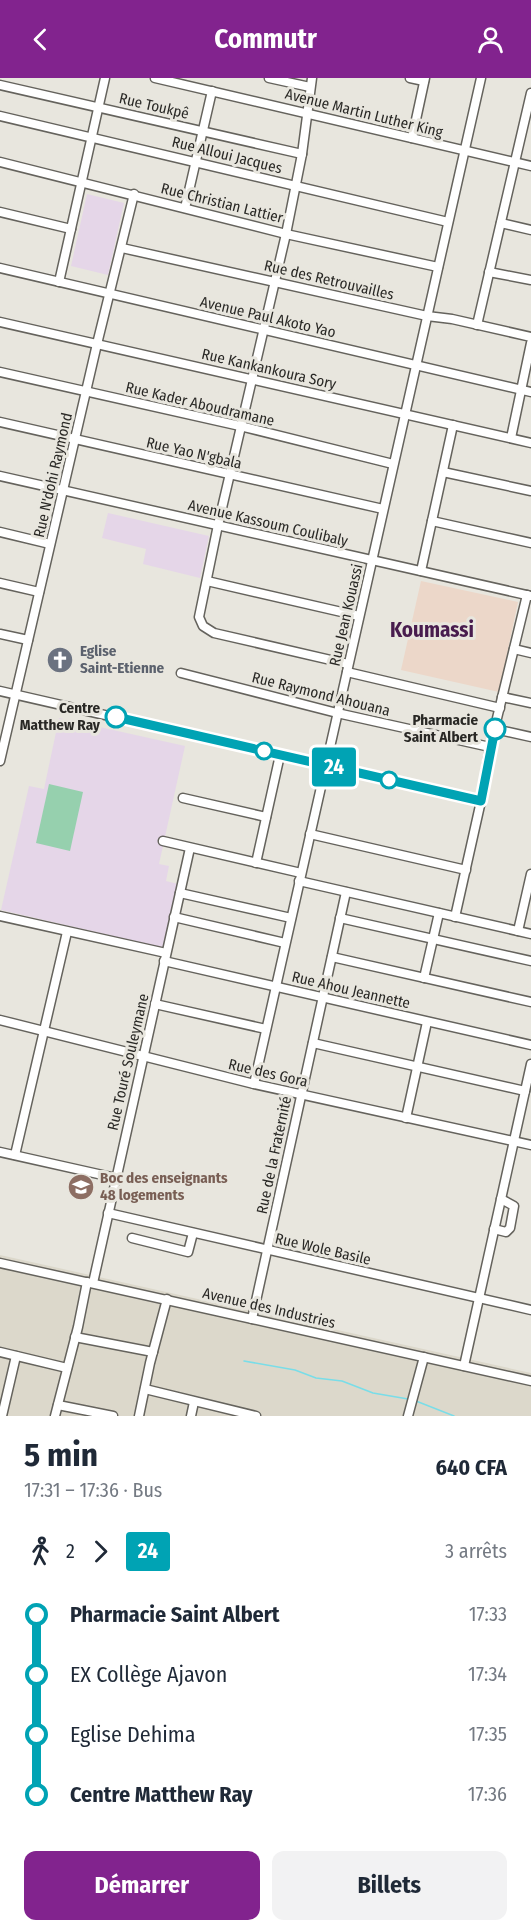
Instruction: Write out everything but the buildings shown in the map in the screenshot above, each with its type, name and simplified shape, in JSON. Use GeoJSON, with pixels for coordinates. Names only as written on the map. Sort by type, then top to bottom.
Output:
{"type":"FeatureCollection","features":[{"type":"Feature","properties":{"kind":"street"},"geometry":{"type":"LineString","coordinates":[[59,282],[105,78]]}},
{"type":"Feature","properties":{"kind":"street","name":"Avenue Martin Luther King"},"geometry":{"type":"LineString","coordinates":[[155,78],[531,166]]}},
{"type":"Feature","properties":{"kind":"street"},"geometry":{"type":"LineString","coordinates":[[269,78],[311,83],[302,154],[286,234],[218,525],[200,616],[203,626],[214,633],[500,708]]}},
{"type":"Feature","properties":{"kind":"street"},"geometry":{"type":"LineString","coordinates":[[410,78],[425,80],[412,138]]}},
{"type":"Feature","properties":{"kind":"street","name":"Rue Jean Kouassi"},"geometry":{"type":"LineString","coordinates":[[254,1084],[481,78]]}},
{"type":"Feature","properties":{"kind":"street","name":"Rue Toukpê"},"geometry":{"type":"LineString","coordinates":[[0,85],[302,154]]}},
{"type":"Feature","properties":{"kind":"street"},"geometry":{"type":"LineString","coordinates":[[185,208],[212,91]]}},
{"type":"Feature","properties":{"kind":"street"},"geometry":{"type":"LineString","coordinates":[[477,325],[530,98]]}},
{"type":"Feature","properties":{"kind":"street","name":"Rue Alloui Jacques"},"geometry":{"type":"LineString","coordinates":[[0,116],[448,222]]}},
{"type":"Feature","properties":{"kind":"street","name":"Rue Christian Lattier"},"geometry":{"type":"LineString","coordinates":[[0,162],[286,234],[438,267]]}},
{"type":"Feature","properties":{"kind":"street","name":"Rue N'dohi Raymond"},"geometry":{"type":"LineString","coordinates":[[0,761],[134,194]]}},
{"type":"Feature","properties":{"kind":"street"},"geometry":{"type":"LineString","coordinates":[[0,212],[71,230]]}},
{"type":"Feature","properties":{"kind":"street"},"geometry":{"type":"LineString","coordinates":[[501,223],[531,230]]}},
{"type":"Feature","properties":{"kind":"street","name":"Rue des Retrouvailles"},"geometry":{"type":"LineString","coordinates":[[122,248],[531,337]]}},
{"type":"Feature","properties":{"kind":"street","name":"Avenue Paul Akoto Yao"},"geometry":{"type":"LineString","coordinates":[[0,268],[526,391]]}},
{"type":"Feature","properties":{"kind":"street"},"geometry":{"type":"LineString","coordinates":[[489,272],[531,280]]}},
{"type":"Feature","properties":{"kind":"street","name":"Rue Kankankoura Sory"},"geometry":{"type":"LineString","coordinates":[[0,322],[531,443]]}},
{"type":"Feature","properties":{"kind":"street"},"geometry":{"type":"LineString","coordinates":[[511,438],[526,391],[531,343]]}},
{"type":"Feature","properties":{"kind":"street","name":"Rue Kader Aboudramane"},"geometry":{"type":"LineString","coordinates":[[0,372],[240,426],[393,464]]}},
{"type":"Feature","properties":{"kind":"street","name":"Rue Yao N'gbala"},"geometry":{"type":"LineString","coordinates":[[0,422],[383,509]]}},
{"type":"Feature","properties":{"kind":"street"},"geometry":{"type":"LineString","coordinates":[[421,571],[453,425]]}},
{"type":"Feature","properties":{"kind":"street"},"geometry":{"type":"LineString","coordinates":[[443,472],[531,491]]}},
{"type":"Feature","properties":{"kind":"street","name":"Avenue Kassoum Coulibaly"},"geometry":{"type":"LineString","coordinates":[[0,476],[529,595]]}},
{"type":"Feature","properties":{"kind":"street"},"geometry":{"type":"LineString","coordinates":[[432,521],[531,543]]}},
{"type":"Feature","properties":{"kind":"street"},"geometry":{"type":"LineString","coordinates":[[0,532],[51,544]]}},
{"type":"Feature","properties":{"kind":"street"},"geometry":{"type":"LineString","coordinates":[[207,581],[359,616]]}},
{"type":"Feature","properties":{"kind":"street"},"geometry":{"type":"LineString","coordinates":[[0,583],[39,592]]}},
{"type":"Feature","properties":{"kind":"street"},"geometry":{"type":"LineString","coordinates":[[455,917],[481,801],[490,747],[529,595]]}},
{"type":"Feature","properties":{"kind":"street"},"geometry":{"type":"LineString","coordinates":[[0,634],[28,640]]}},
{"type":"Feature","properties":{"kind":"street"},"geometry":{"type":"LineString","coordinates":[[514,649],[531,653]]}},
{"type":"Feature","properties":{"kind":"street","name":"Rue Raymond Ahouana"},"geometry":{"type":"LineString","coordinates":[[181,674],[337,713],[490,747]]}},
{"type":"Feature","properties":{"kind":"street"},"geometry":{"type":"LineString","coordinates":[[0,691],[481,801]]}},
{"type":"Feature","properties":{"kind":"street"},"geometry":{"type":"LineString","coordinates":[[502,697],[531,703]]}},
{"type":"Feature","properties":{"kind":"street"},"geometry":{"type":"LineString","coordinates":[[495,729],[531,737]]}},
{"type":"Feature","properties":{"kind":"street"},"geometry":{"type":"LineString","coordinates":[[256,863],[280,755]]}},
{"type":"Feature","properties":{"kind":"street"},"geometry":{"type":"LineString","coordinates":[[183,798],[266,817]]}},
{"type":"Feature","properties":{"kind":"street"},"geometry":{"type":"LineString","coordinates":[[310,834],[466,870]]}},
{"type":"Feature","properties":{"kind":"street"},"geometry":{"type":"LineString","coordinates":[[163,841],[256,863],[346,892],[531,934]]}},
{"type":"Feature","properties":{"kind":"street","name":"Rue Touré Souleymane"},"geometry":{"type":"LineString","coordinates":[[55,1416],[108,1213],[190,848]]}},
{"type":"Feature","properties":{"kind":"street"},"geometry":{"type":"LineString","coordinates":[[518,931],[531,874]]}},
{"type":"Feature","properties":{"kind":"street","name":"Rue de la Fraternité"},"geometry":{"type":"LineString","coordinates":[[252,1318],[346,892]]}},
{"type":"Feature","properties":{"kind":"street"},"geometry":{"type":"LineString","coordinates":[[180,893],[291,918]]}},
{"type":"Feature","properties":{"kind":"street"},"geometry":{"type":"LineString","coordinates":[[424,978],[439,913]]}},
{"type":"Feature","properties":{"kind":"street","name":"Rue Ahou Jeannette"},"geometry":{"type":"LineString","coordinates":[[0,916],[275,987],[531,1045]]}},
{"type":"Feature","properties":{"kind":"street"},"geometry":{"type":"LineString","coordinates":[[174,917],[285,943]]}},
{"type":"Feature","properties":{"kind":"street"},"geometry":{"type":"LineString","coordinates":[[340,918],[531,961]]}},
{"type":"Feature","properties":{"kind":"street"},"geometry":{"type":"LineString","coordinates":[[15,1155],[66,932]]}},
{"type":"Feature","properties":{"kind":"street"},"geometry":{"type":"LineString","coordinates":[[332,957],[531,1002]]}},
{"type":"Feature","properties":{"kind":"street"},"geometry":{"type":"LineString","coordinates":[[155,1004],[266,1029]]}},
{"type":"Feature","properties":{"kind":"street","name":"Rue des Gora"},"geometry":{"type":"LineString","coordinates":[[0,1020],[254,1084],[531,1145]]}},
{"type":"Feature","properties":{"kind":"street"},"geometry":{"type":"LineString","coordinates":[[406,1118],[427,1022]]}},
{"type":"Feature","properties":{"kind":"street"},"geometry":{"type":"LineString","coordinates":[[313,1043],[525,1091]]}},
{"type":"Feature","properties":{"kind":"street"},"geometry":{"type":"LineString","coordinates":[[464,1366],[531,1064]]}},
{"type":"Feature","properties":{"kind":"street"},"geometry":{"type":"LineString","coordinates":[[0,1152],[116,1178]]}},
{"type":"Feature","properties":{"kind":"street"},"geometry":{"type":"LineString","coordinates":[[494,1229],[506,1232],[510,1228],[514,1206],[501,1199]]}},
{"type":"Feature","properties":{"kind":"street","name":"Rue Wole Basile"},"geometry":{"type":"LineString","coordinates":[[108,1213],[531,1310]]}},
{"type":"Feature","properties":{"kind":"street"},"geometry":{"type":"LineString","coordinates":[[132,1238],[188,1252],[193,1233]]}},
{"type":"Feature","properties":{"kind":"street","name":"Avenue des Industries"},"geometry":{"type":"LineString","coordinates":[[0,1263],[531,1381]]}},
{"type":"Feature","properties":{"kind":"street"},"geometry":{"type":"LineString","coordinates":[[139,1416],[167,1299]]}},
{"type":"Feature","properties":{"kind":"street"},"geometry":{"type":"LineString","coordinates":[[75,1337],[153,1353]]}},
{"type":"Feature","properties":{"kind":"street"},"geometry":{"type":"LineString","coordinates":[[0,1352],[67,1368]]}},
{"type":"Feature","properties":{"kind":"street"},"geometry":{"type":"LineString","coordinates":[[2,1416],[16,1356]]}},
{"type":"Feature","properties":{"kind":"street"},"geometry":{"type":"LineString","coordinates":[[408,1416],[424,1357]]}},
{"type":"Feature","properties":{"kind":"street"},"geometry":{"type":"LineString","coordinates":[[145,1389],[243,1415],[256,1416]]}},
{"type":"Feature","properties":{"kind":"street"},"geometry":{"type":"LineString","coordinates":[[191,1416],[194,1402]]}},
{"type":"Feature","properties":{"kind":"street"},"geometry":{"type":"LineString","coordinates":[[58,1405],[113,1416]]}},
{"type":"Feature","properties":{"kind":"shaded area"},"geometry":{"type":"Polygon","coordinates":[[[87,194],[124,203],[108,275],[71,266],[87,194]]]}},
{"type":"Feature","properties":{"kind":"shaded area"},"geometry":{"type":"Polygon","coordinates":[[[108,513],[209,536],[200,578],[143,564],[146,549],[102,538],[108,513]]]}},
{"type":"Feature","properties":{"kind":"shaded area"},"geometry":{"type":"Polygon","coordinates":[[[421,581],[518,602],[499,692],[401,670],[421,581]]]}},
{"type":"Feature","properties":{"kind":"shaded area"},"geometry":{"type":"Polygon","coordinates":[[[59,718],[185,746],[159,864],[169,866],[166,881],[178,884],[164,948],[1,910],[29,786],[44,789],[59,718]]]}},
{"type":"Feature","properties":{"kind":"shaded area"},"geometry":{"type":"Polygon","coordinates":[[[0,1255],[531,1373],[531,1416],[0,1416],[0,1255]]]}},
{"type":"Feature","properties":{"kind":"green space"},"geometry":{"type":"Polygon","coordinates":[[[49,784],[83,792],[70,851],[36,843],[49,784]]]}},
{"type":"Feature","properties":{"kind":"waterway"},"geometry":{"type":"LineString","coordinates":[[244,1361],[295,1370],[316,1378],[342,1381],[373,1393],[408,1399]]}},
{"type":"Feature","properties":{"kind":"waterway"},"geometry":{"type":"LineString","coordinates":[[416,1401],[454,1416]]}},
{"type":"Feature","properties":{"kind":"bus line","name":"24"},"geometry":{"type":"LineString","coordinates":[[116,717],[481,801],[495,729]]}},
{"type":"Feature","properties":{"kind":"place","name":"Eglise Saint-Etienne"},"geometry":{"type":"Point","coordinates":[60,660]}},
{"type":"Feature","properties":{"kind":"place","name":"Centre Matthew Ray"},"geometry":{"type":"Point","coordinates":[116,717]}},
{"type":"Feature","properties":{"kind":"place","name":"Pharmacie Saint Albert"},"geometry":{"type":"Point","coordinates":[495,729]}},
{"type":"Feature","properties":{"kind":"place","name":"Boc des enseignants 48 logements"},"geometry":{"type":"Point","coordinates":[81,1187]}},
{"type":"Feature","properties":{"kind":"district","name":"Koumassi"},"geometry":{"type":"Point","coordinates":[432,630]}}]}
